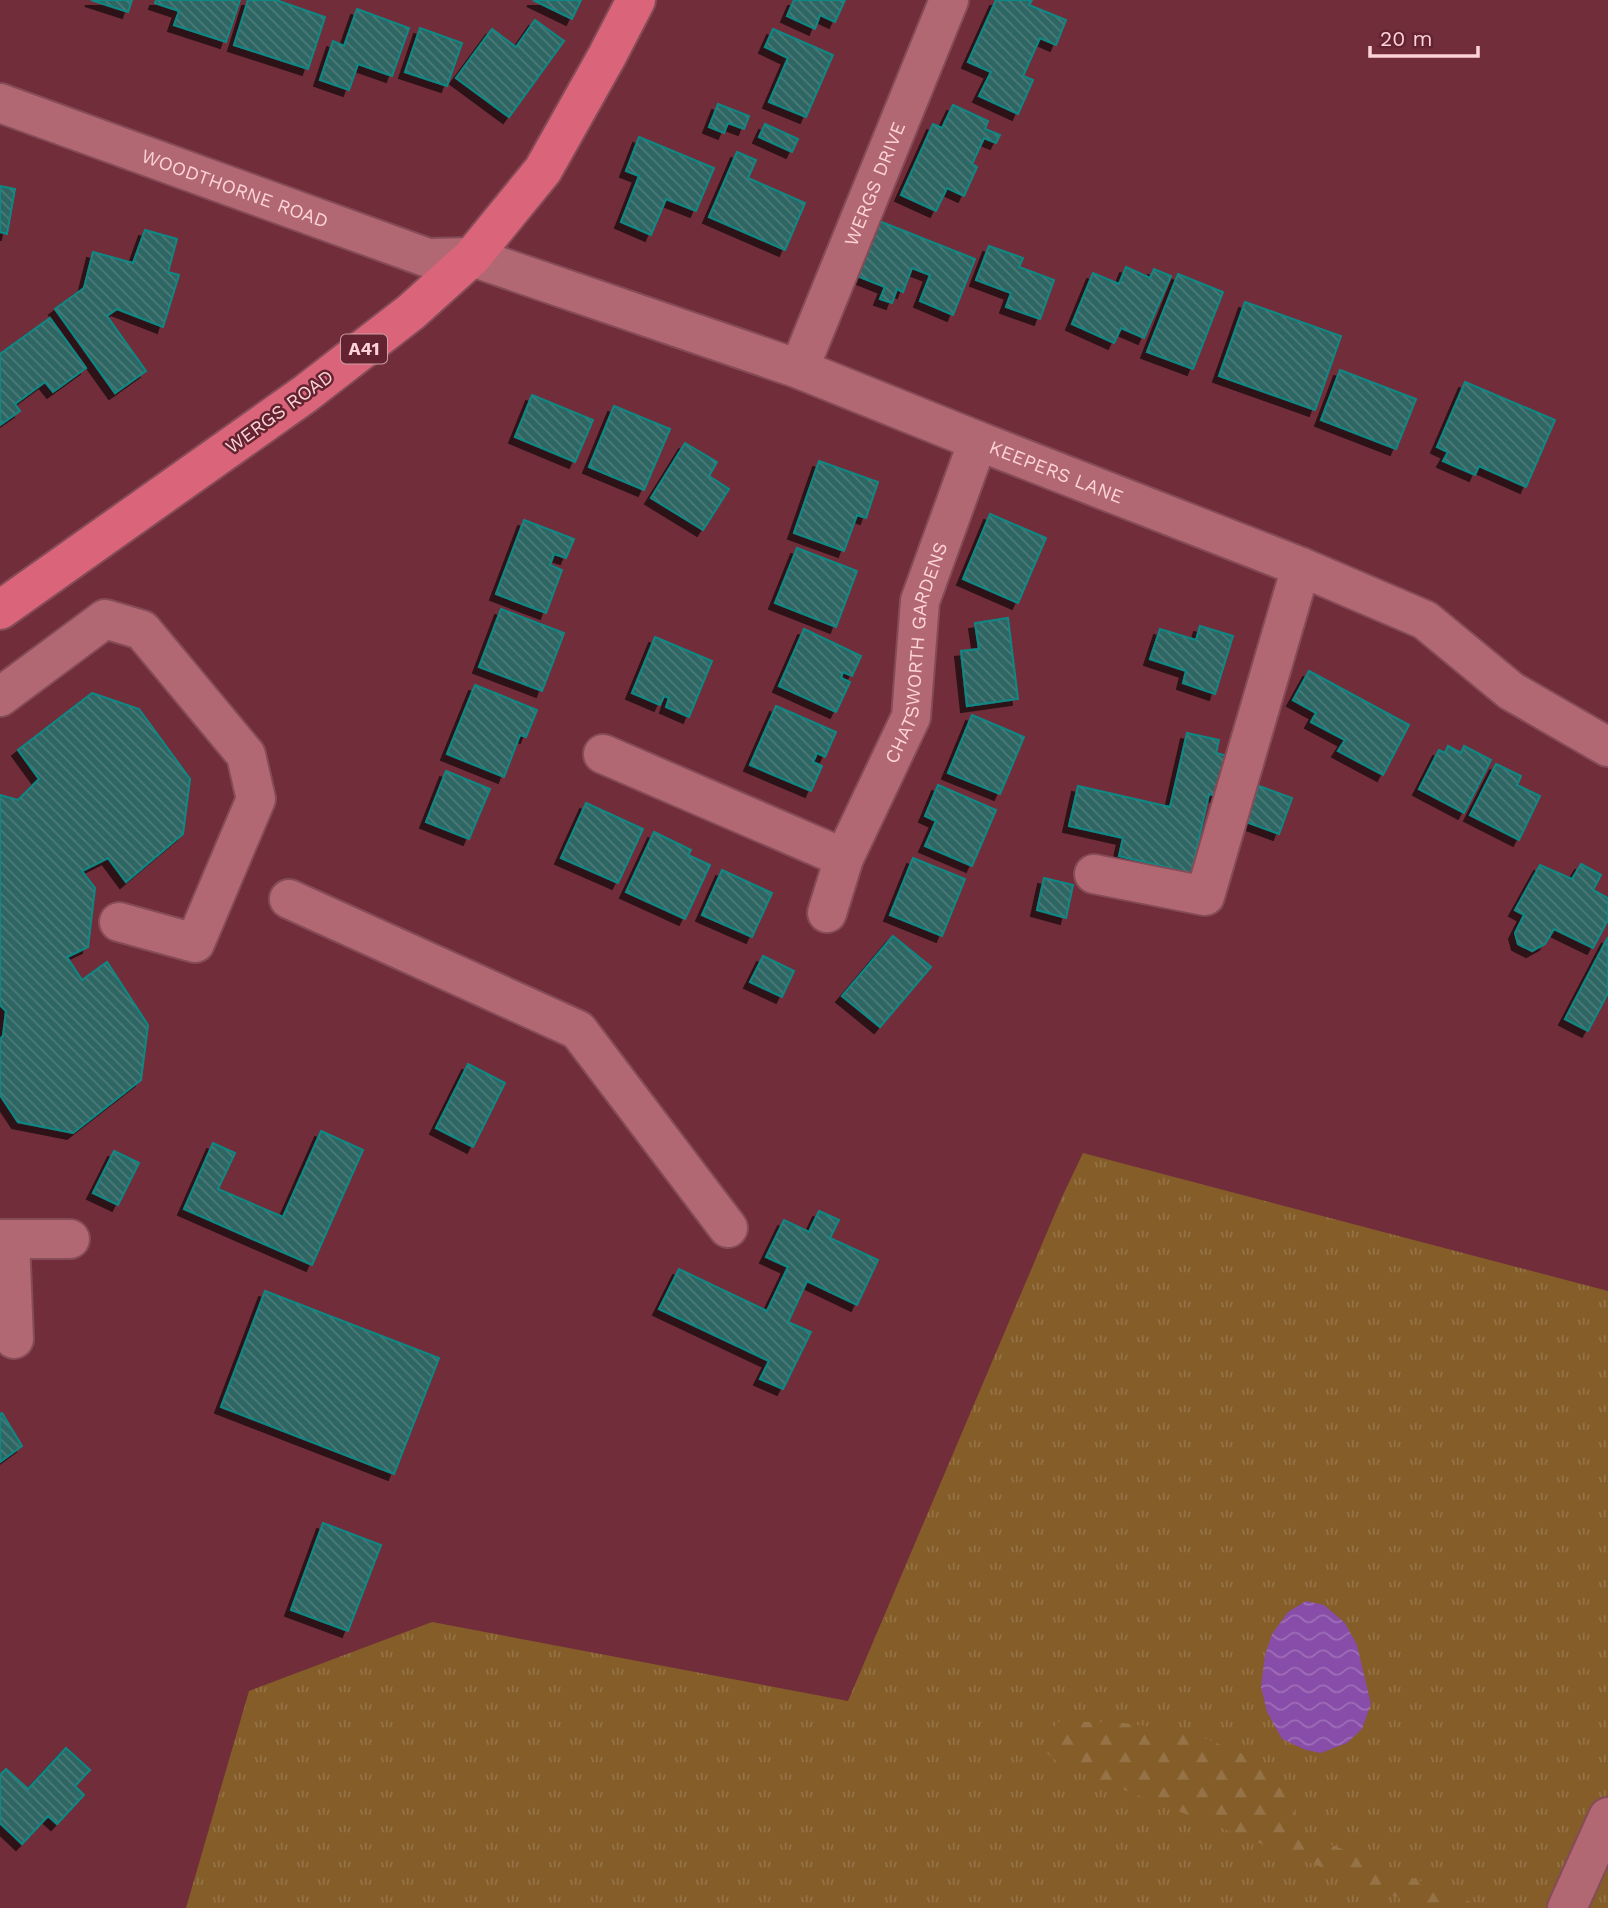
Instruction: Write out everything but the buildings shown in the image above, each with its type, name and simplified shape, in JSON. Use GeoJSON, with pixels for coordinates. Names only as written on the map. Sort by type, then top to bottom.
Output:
{"type":"FeatureCollection","features":[{"type":"Feature","properties":{"kind":"highway","name":"WERGS ROAD"},"geometry":{"type":"LineString","coordinates":[[0,610],[305,394],[411,312],[472,257],[542,170],[636,0]]}},
{"type":"Feature","properties":{"kind":"street","name":"WERGS DRIVE"},"geometry":{"type":"LineString","coordinates":[[799,369],[949,0]]}},
{"type":"Feature","properties":{"kind":"street","name":"WOODTHORNE ROAD"},"geometry":{"type":"LineString","coordinates":[[0,103],[428,258],[472,257]]}},
{"type":"Feature","properties":{"kind":"street","name":"KEEPERS LANE"},"geometry":{"type":"LineString","coordinates":[[472,257],[799,369],[978,442],[1301,567],[1425,620],[1511,691],[1608,747]]}},
{"type":"Feature","properties":{"kind":"street","name":"CHATSWORTH GARDENS"},"geometry":{"type":"LineString","coordinates":[[827,914],[844,858],[911,717],[920,601],[978,442]]}},
{"type":"Feature","properties":{"kind":"street"},"geometry":{"type":"LineString","coordinates":[[1094,874],[1205,896],[1301,567]]}},
{"type":"Feature","properties":{"kind":"street"},"geometry":{"type":"LineString","coordinates":[[0,697],[106,619],[142,630],[246,755],[256,799],[195,943],[119,922]]}},
{"type":"Feature","properties":{"kind":"street"},"geometry":{"type":"LineString","coordinates":[[603,754],[844,858]]}},
{"type":"Feature","properties":{"kind":"street"},"geometry":{"type":"LineString","coordinates":[[289,899],[578,1030],[728,1228]]}},
{"type":"Feature","properties":{"kind":"street"},"geometry":{"type":"LineString","coordinates":[[14,1339],[5,1239],[70,1239]]}},
{"type":"Feature","properties":{"kind":"street"},"geometry":{"type":"LineString","coordinates":[[1567,1908],[1608,1817]]}},
{"type":"Feature","properties":{"kind":"green space"},"geometry":{"type":"Polygon","coordinates":[[[1083,1153],[1608,1291],[1608,1908],[186,1908],[249,1691],[432,1622],[848,1701],[1083,1153]]]}},
{"type":"Feature","properties":{"kind":"green space"},"geometry":{"type":"Polygon","coordinates":[[[1057,1722],[1117,1722],[1192,1733],[1262,1762],[1295,1791],[1296,1830],[1485,1908],[1425,1908],[1061,1765],[1042,1749],[1057,1722]]]}},
{"type":"Feature","properties":{"kind":"water"},"geometry":{"type":"Polygon","coordinates":[[[1306,1601],[1324,1605],[1345,1623],[1357,1645],[1371,1704],[1362,1729],[1347,1743],[1321,1753],[1306,1750],[1282,1739],[1267,1712],[1261,1687],[1265,1655],[1272,1634],[1288,1612],[1306,1601]]]}}]}
